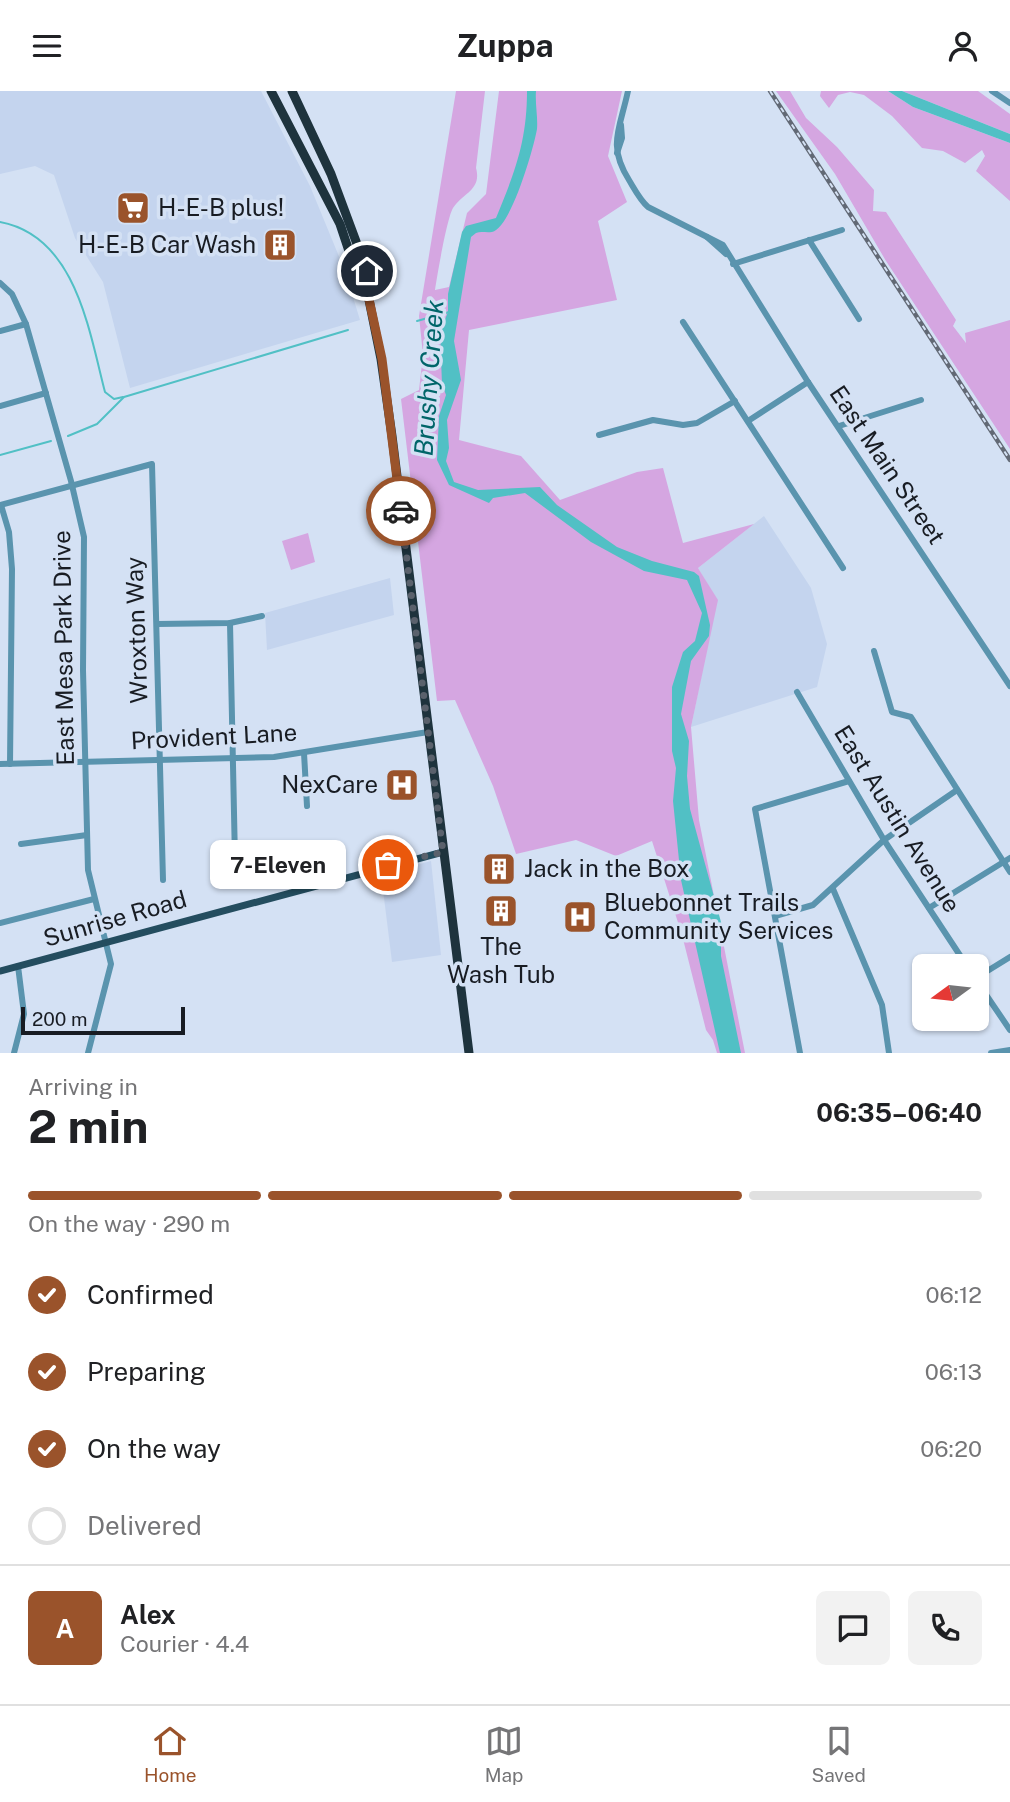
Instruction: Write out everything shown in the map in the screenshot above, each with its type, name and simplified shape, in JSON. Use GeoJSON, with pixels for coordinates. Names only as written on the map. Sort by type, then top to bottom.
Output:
{"type":"FeatureCollection","features":[{"type":"Feature","properties":{"kind":"highway"},"geometry":{"type":"LineString","coordinates":[[271,91],[340,224],[357,275],[367,290]]}},
{"type":"Feature","properties":{"kind":"highway"},"geometry":{"type":"LineString","coordinates":[[276,91],[302,140],[308,145],[317,145]]}},
{"type":"Feature","properties":{"kind":"highway"},"geometry":{"type":"LineString","coordinates":[[292,91],[360,248],[367,271],[367,290],[382,359],[470,1051]]}},
{"type":"Feature","properties":{"kind":"main road","name":"Sunrise Road"},"geometry":{"type":"LineString","coordinates":[[0,971],[443,852]]}},
{"type":"Feature","properties":{"kind":"street","name":"East Main Street"},"geometry":{"type":"LineString","coordinates":[[628,91],[621,124],[618,163],[644,204],[723,245],[726,254],[808,382],[1010,686]]}},
{"type":"Feature","properties":{"kind":"street"},"geometry":{"type":"LineString","coordinates":[[992,91],[1010,103]]}},
{"type":"Feature","properties":{"kind":"street"},"geometry":{"type":"LineString","coordinates":[[733,264],[842,230]]}},
{"type":"Feature","properties":{"kind":"street"},"geometry":{"type":"LineString","coordinates":[[809,240],[859,319]]}},
{"type":"Feature","properties":{"kind":"street","name":"East Mesa Park Drive"},"geometry":{"type":"LineString","coordinates":[[0,283],[12,294],[26,324],[73,485],[86,556],[85,762],[89,880],[111,972],[88,1053]]}},
{"type":"Feature","properties":{"kind":"street"},"geometry":{"type":"LineString","coordinates":[[684,322],[844,568]]}},
{"type":"Feature","properties":{"kind":"street"},"geometry":{"type":"LineString","coordinates":[[0,331],[26,324]]}},
{"type":"Feature","properties":{"kind":"street"},"geometry":{"type":"LineString","coordinates":[[748,421],[808,382]]}},
{"type":"Feature","properties":{"kind":"street"},"geometry":{"type":"LineString","coordinates":[[0,406],[46,393]]}},
{"type":"Feature","properties":{"kind":"street"},"geometry":{"type":"LineString","coordinates":[[839,426],[921,400]]}},
{"type":"Feature","properties":{"kind":"street"},"geometry":{"type":"LineString","coordinates":[[599,435],[653,421],[683,425],[697,423],[735,401]]}},
{"type":"Feature","properties":{"kind":"street","name":"Wroxton Way"},"geometry":{"type":"LineString","coordinates":[[73,485],[152,464],[163,880]]}},
{"type":"Feature","properties":{"kind":"street"},"geometry":{"type":"LineString","coordinates":[[10,764],[12,569],[9,532],[0,505],[73,485]]}},
{"type":"Feature","properties":{"kind":"street"},"geometry":{"type":"LineString","coordinates":[[157,624],[230,623],[262,616]]}},
{"type":"Feature","properties":{"kind":"street"},"geometry":{"type":"LineString","coordinates":[[230,623],[235,860]]}},
{"type":"Feature","properties":{"kind":"street"},"geometry":{"type":"LineString","coordinates":[[874,651],[892,712],[911,717],[957,790],[1007,860],[1010,872]]}},
{"type":"Feature","properties":{"kind":"street","name":"East Austin Avenue"},"geometry":{"type":"LineString","coordinates":[[797,692],[884,840],[959,954]]}},
{"type":"Feature","properties":{"kind":"street","name":"Provident Lane"},"geometry":{"type":"LineString","coordinates":[[0,764],[233,758],[304,753],[428,731]]}},
{"type":"Feature","properties":{"kind":"street"},"geometry":{"type":"LineString","coordinates":[[304,753],[307,806]]}},
{"type":"Feature","properties":{"kind":"street"},"geometry":{"type":"LineString","coordinates":[[800,1053],[755,809],[849,781]]}},
{"type":"Feature","properties":{"kind":"street"},"geometry":{"type":"LineString","coordinates":[[775,916],[805,909],[833,889],[884,840],[957,790]]}},
{"type":"Feature","properties":{"kind":"street"},"geometry":{"type":"LineString","coordinates":[[21,844],[87,835]]}},
{"type":"Feature","properties":{"kind":"street"},"geometry":{"type":"LineString","coordinates":[[929,908],[1007,860]]}},
{"type":"Feature","properties":{"kind":"street"},"geometry":{"type":"LineString","coordinates":[[833,889],[882,1005],[889,1053]]}},
{"type":"Feature","properties":{"kind":"street"},"geometry":{"type":"LineString","coordinates":[[0,923],[94,899]]}},
{"type":"Feature","properties":{"kind":"street"},"geometry":{"type":"LineString","coordinates":[[989,971],[1010,957]]}},
{"type":"Feature","properties":{"kind":"street"},"geometry":{"type":"LineString","coordinates":[[14,1053],[24,1014],[18,966]]}},
{"type":"Feature","properties":{"kind":"street"},"geometry":{"type":"LineString","coordinates":[[989,998],[1010,1030]]}},
{"type":"Feature","properties":{"kind":"street"},"geometry":{"type":"LineString","coordinates":[[991,1053],[1010,1050]]}},
{"type":"Feature","properties":{"kind":"shaded area"},"geometry":{"type":"Polygon","coordinates":[[[0,91],[261,91],[310,186],[345,271],[360,320],[130,388],[103,282],[75,238],[54,175],[35,166],[0,174],[0,91]]]}},
{"type":"Feature","properties":{"kind":"shaded area"},"geometry":{"type":"Polygon","coordinates":[[[456,91],[485,91],[477,175],[474,186],[453,208],[442,247],[435,290],[449,287],[467,213],[486,194],[499,91],[622,91],[608,156],[627,202],[598,221],[617,300],[469,330],[459,440],[521,456],[560,500],[637,472],[663,468],[683,543],[754,524],[698,568],[718,600],[691,727],[699,820],[745,1053],[717,1053],[706,1030],[682,935],[652,841],[616,856],[576,840],[516,854],[493,786],[455,700],[437,701],[401,399],[419,390],[423,355],[419,316],[456,91]]]}},
{"type":"Feature","properties":{"kind":"shaded area"},"geometry":{"type":"Polygon","coordinates":[[[527,91],[536,91],[537,129],[521,186],[507,217],[499,227],[492,232],[478,232],[471,237],[454,341],[461,380],[447,420],[449,448],[446,461],[454,482],[478,490],[540,487],[557,505],[617,547],[652,561],[694,572],[699,576],[710,625],[709,636],[691,661],[681,714],[689,741],[687,776],[690,809],[724,933],[721,939],[721,956],[741,1053],[720,1053],[681,880],[673,801],[676,768],[672,751],[672,687],[683,652],[695,641],[702,613],[687,580],[644,571],[591,542],[525,493],[493,498],[489,503],[449,485],[437,460],[439,416],[446,395],[442,384],[440,332],[448,312],[448,294],[462,232],[466,226],[496,218],[519,156],[525,125],[527,91]]]}},
{"type":"Feature","properties":{"kind":"shaded area"},"geometry":{"type":"Polygon","coordinates":[[[776,91],[790,91],[806,118],[837,147],[874,190],[873,211],[886,212],[956,320],[953,326],[966,343],[965,333],[1010,320],[1010,449],[886,261],[835,174],[776,91]]]}},
{"type":"Feature","properties":{"kind":"shaded area"},"geometry":{"type":"Polygon","coordinates":[[[821,91],[888,91],[913,107],[1010,143],[1010,201],[976,171],[985,156],[982,150],[965,163],[943,151],[922,148],[892,116],[864,95],[850,92],[838,95],[829,108],[820,96],[821,91]]]}},
{"type":"Feature","properties":{"kind":"shaded area"},"geometry":{"type":"Polygon","coordinates":[[[888,91],[902,91],[1010,134],[1010,143],[913,107],[888,91]]]}},
{"type":"Feature","properties":{"kind":"shaded area"},"geometry":{"type":"Polygon","coordinates":[[[902,91],[978,91],[1010,114],[1010,134],[902,91]]]}},
{"type":"Feature","properties":{"kind":"shaded area"},"geometry":{"type":"Polygon","coordinates":[[[764,516],[811,588],[827,644],[817,687],[691,727],[717,600],[698,568],[764,516]]]}},
{"type":"Feature","properties":{"kind":"shaded area"},"geometry":{"type":"Polygon","coordinates":[[[308,533],[315,562],[291,570],[282,541],[308,533]]]}},
{"type":"Feature","properties":{"kind":"shaded area"},"geometry":{"type":"Polygon","coordinates":[[[390,578],[394,615],[267,650],[265,613],[390,578]]]}},
{"type":"Feature","properties":{"kind":"shaded area"},"geometry":{"type":"Polygon","coordinates":[[[431,861],[441,955],[392,962],[381,874],[431,861]]]}},
{"type":"Feature","properties":{"kind":"waterway"},"geometry":{"type":"LineString","coordinates":[[0,222],[26,231],[46,246],[62,266],[85,315],[105,392],[114,399],[123,397]]}},
{"type":"Feature","properties":{"kind":"waterway","name":"Brushy Creek"},"geometry":{"type":"LineString","coordinates":[[417,321],[449,312]]}},
{"type":"Feature","properties":{"kind":"waterway"},"geometry":{"type":"LineString","coordinates":[[68,436],[97,424],[124,397],[348,330]]}},
{"type":"Feature","properties":{"kind":"waterway"},"geometry":{"type":"LineString","coordinates":[[0,455],[51,441]]}},
{"type":"Feature","properties":{"kind":"railway"},"geometry":{"type":"LineString","coordinates":[[770,91],[1010,460]]}},
{"type":"Feature","properties":{"kind":"way so far"},"geometry":{"type":"LineString","coordinates":[[388,865],[443,852],[401,511]]}},
{"type":"Feature","properties":{"kind":"place","name":"H-E-B plus!"},"geometry":{"type":"Point","coordinates":[133,208]}},
{"type":"Feature","properties":{"kind":"place","name":"H-E-B Car Wash"},"geometry":{"type":"Point","coordinates":[280,245]}},
{"type":"Feature","properties":{"kind":"place","name":"NexCare"},"geometry":{"type":"Point","coordinates":[402,785]}},
{"type":"Feature","properties":{"kind":"place","name":"7-Eleven"},"geometry":{"type":"Point","coordinates":[388,865]}},
{"type":"Feature","properties":{"kind":"place","name":"Jack in the Box"},"geometry":{"type":"Point","coordinates":[499,869]}},
{"type":"Feature","properties":{"kind":"place","name":"The Wash Tub"},"geometry":{"type":"Point","coordinates":[501,911]}},
{"type":"Feature","properties":{"kind":"place","name":"Bluebonnet Trails Community Services"},"geometry":{"type":"Point","coordinates":[580,917]}},
{"type":"Feature","properties":{"kind":"route"},"geometry":{"type":"LineString","coordinates":[[367,271],[367,290],[382,359],[401,511]]}}]}
